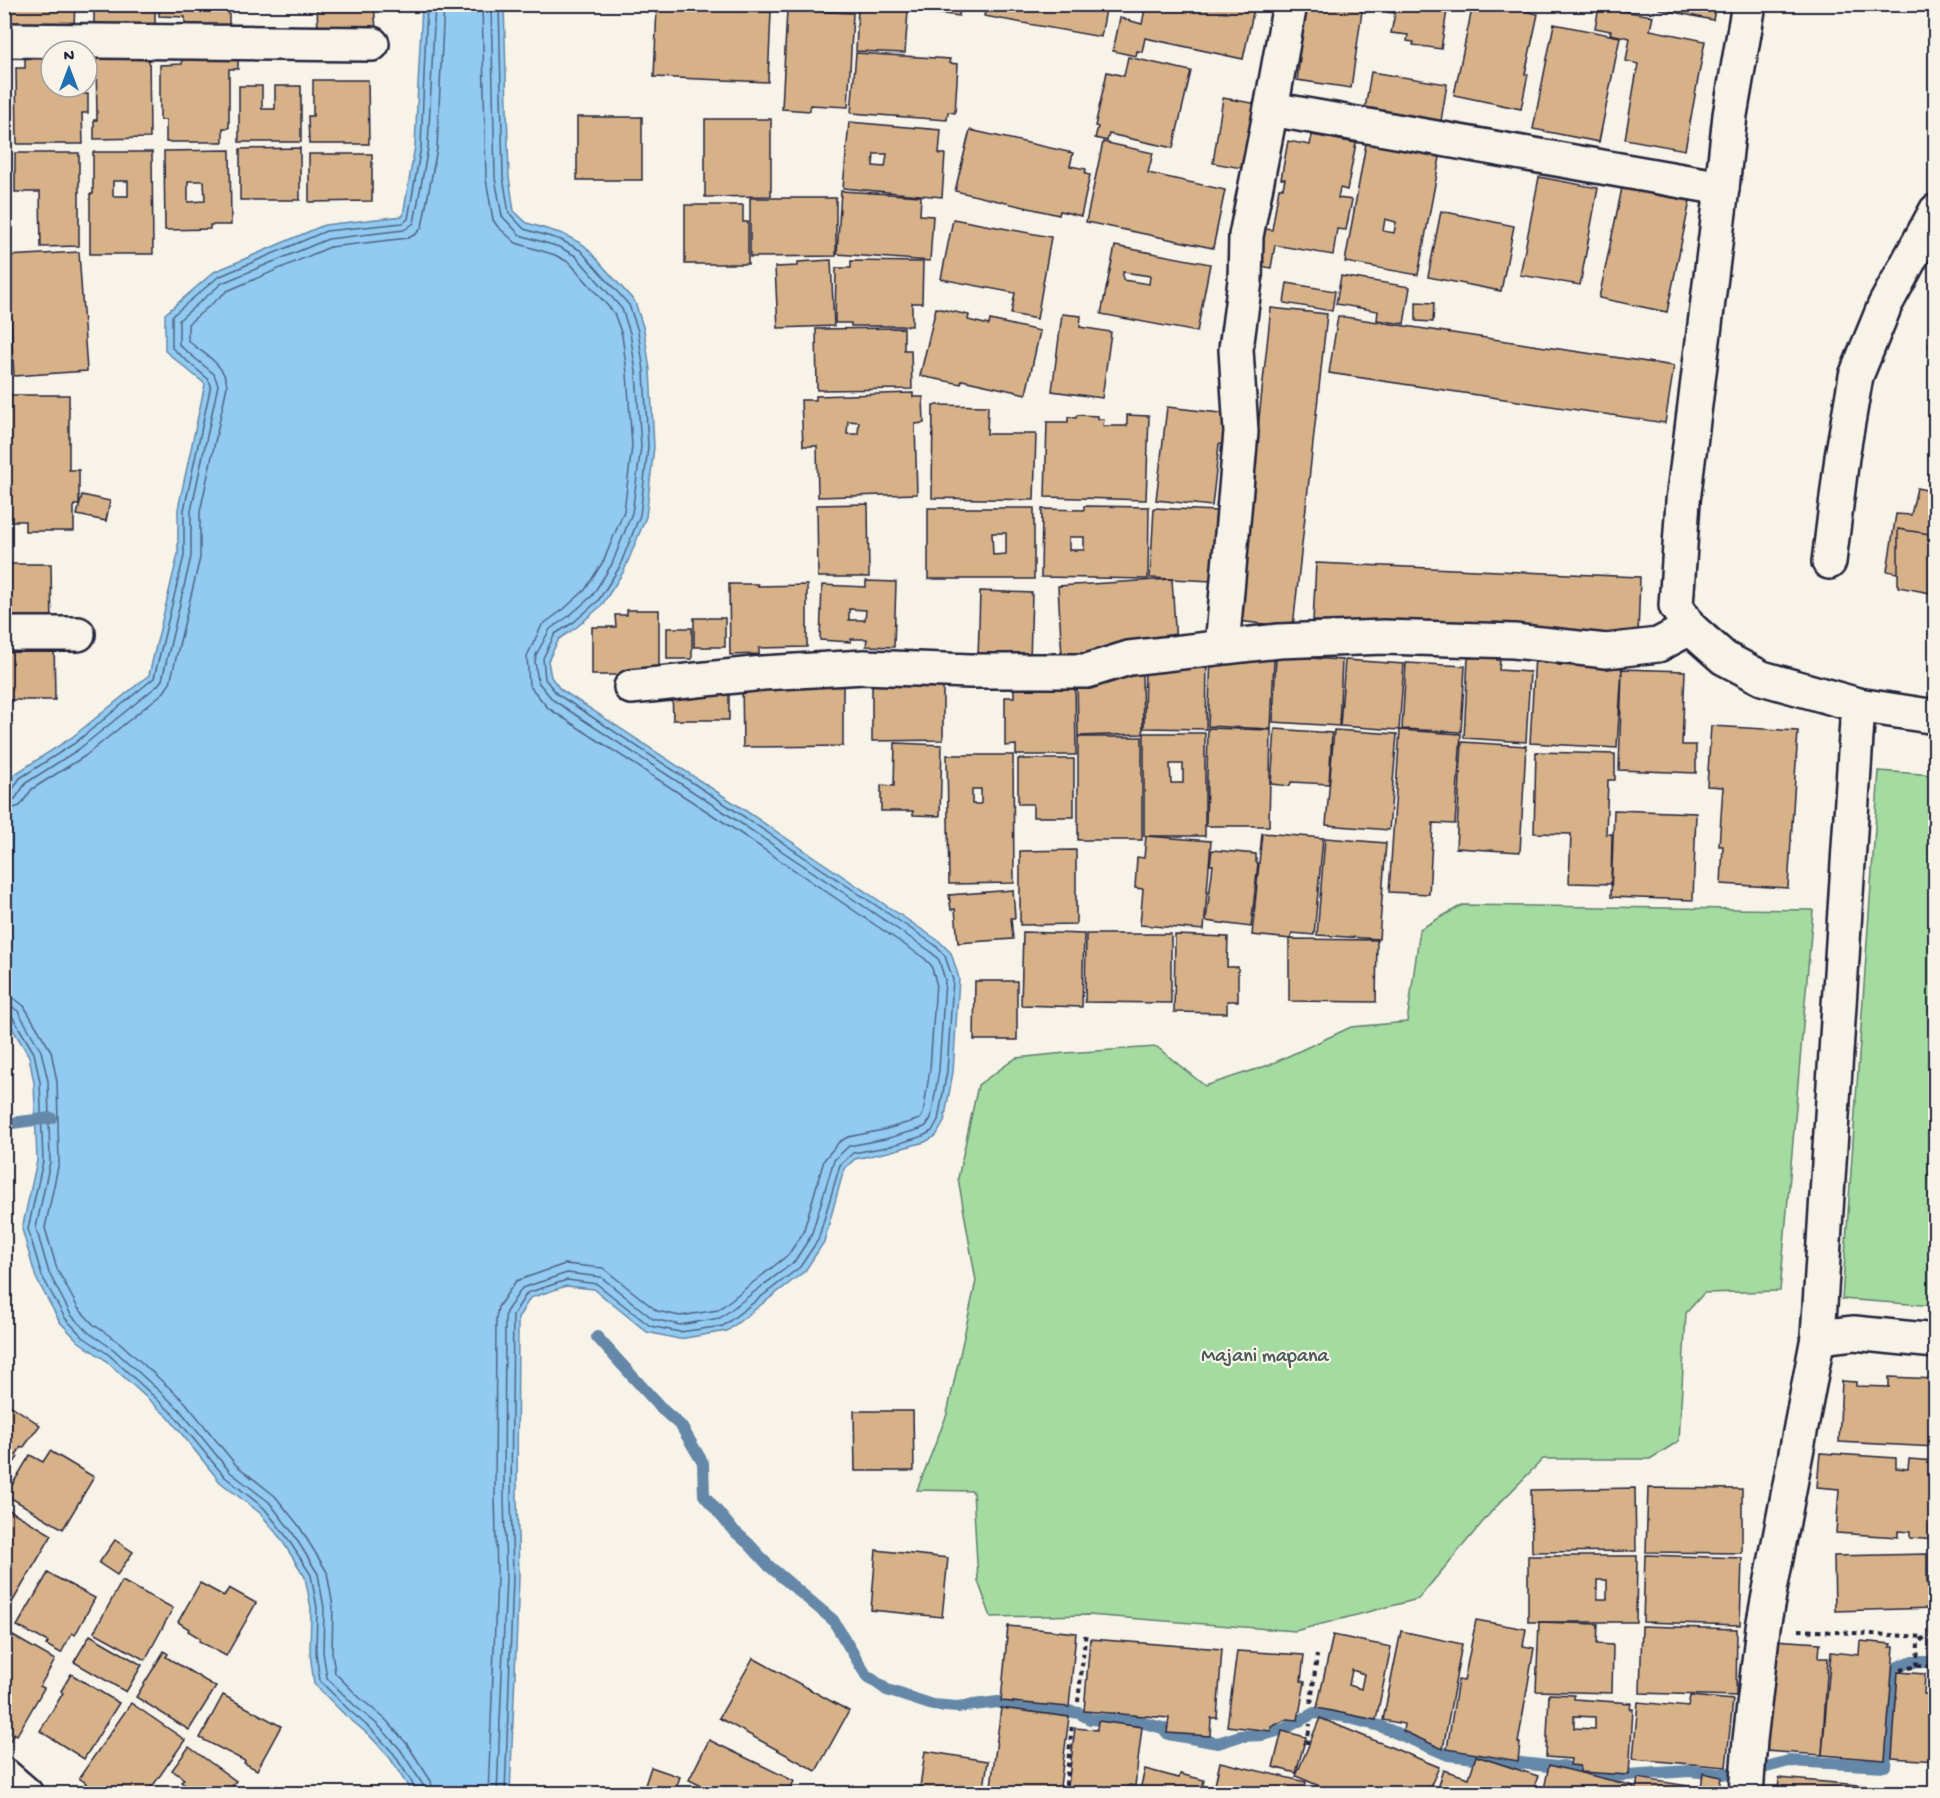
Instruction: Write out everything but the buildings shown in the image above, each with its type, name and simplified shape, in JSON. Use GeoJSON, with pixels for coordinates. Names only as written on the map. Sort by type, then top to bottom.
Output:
{"type":"FeatureCollection","features":[{"type":"Feature","properties":{"kind":"street"},"geometry":{"type":"LineString","coordinates":[[1222,647],[1241,432],[1236,349],[1245,281],[1246,236],[1290,4]]}},
{"type":"Feature","properties":{"kind":"street"},"geometry":{"type":"LineString","coordinates":[[1749,4],[1730,115],[1683,501],[1676,606],[1690,628],[1724,657],[1762,678],[1858,705],[1935,717]]}},
{"type":"Feature","properties":{"kind":"street"},"geometry":{"type":"LineString","coordinates":[[4,40],[372,44]]}},
{"type":"Feature","properties":{"kind":"street"},"geometry":{"type":"LineString","coordinates":[[1271,109],[1722,188]]}},
{"type":"Feature","properties":{"kind":"street"},"geometry":{"type":"LineString","coordinates":[[1829,562],[1842,457],[1856,376],[1885,305],[1935,211]]}},
{"type":"Feature","properties":{"kind":"street"},"geometry":{"type":"LineString","coordinates":[[632,687],[763,673],[864,667],[970,671],[1087,671],[1129,657],[1279,641],[1384,637],[1514,641],[1606,651],[1658,645],[1690,628]]}},
{"type":"Feature","properties":{"kind":"street"},"geometry":{"type":"LineString","coordinates":[[4,634],[78,634]]}},
{"type":"Feature","properties":{"kind":"street"},"geometry":{"type":"LineString","coordinates":[[1747,1792],[1762,1627],[1818,1337],[1858,705]]}},
{"type":"Feature","properties":{"kind":"street"},"geometry":{"type":"LineString","coordinates":[[1818,1337],[1854,1333],[1935,1341]]}},
{"type":"Feature","properties":{"kind":"street"},"geometry":{"type":"LineString","coordinates":[[4,1775],[26,1794]]}},
{"type":"Feature","properties":{"kind":"path"},"geometry":{"type":"LineString","coordinates":[[1762,1627],[1886,1637],[1935,1637]]}},
{"type":"Feature","properties":{"kind":"path"},"geometry":{"type":"LineString","coordinates":[[1078,1702],[1086,1631]]}},
{"type":"Feature","properties":{"kind":"path"},"geometry":{"type":"LineString","coordinates":[[1917,1666],[1916,1649],[1924,1637]]}},
{"type":"Feature","properties":{"kind":"path"},"geometry":{"type":"LineString","coordinates":[[1311,1703],[1317,1655]]}},
{"type":"Feature","properties":{"kind":"path"},"geometry":{"type":"LineString","coordinates":[[1900,1670],[1917,1666],[1935,1667]]}},
{"type":"Feature","properties":{"kind":"path"},"geometry":{"type":"LineString","coordinates":[[1065,1794],[1072,1724]]}},
{"type":"Feature","properties":{"kind":"path"},"geometry":{"type":"LineString","coordinates":[[1307,1744],[1310,1724]]}},
{"type":"Feature","properties":{"kind":"green space"},"geometry":{"type":"Polygon","coordinates":[[[1879,771],[1935,775],[1935,1306],[1842,1299],[1879,771]]]}},
{"type":"Feature","properties":{"kind":"green space","name":"Majani mapana"},"geometry":{"type":"Polygon","coordinates":[[[1462,905],[1813,910],[1780,1291],[1704,1293],[1686,1313],[1679,1441],[1650,1459],[1543,1459],[1492,1511],[1418,1599],[1295,1631],[1088,1615],[991,1617],[978,1581],[973,1491],[917,1490],[947,1414],[976,1281],[958,1178],[978,1085],[1016,1058],[1157,1047],[1205,1086],[1269,1065],[1351,1027],[1407,1022],[1420,929],[1462,905]]]}},
{"type":"Feature","properties":{"kind":"water"},"geometry":{"type":"Polygon","coordinates":[[[422,5],[504,5],[509,177],[514,211],[527,223],[563,234],[584,245],[635,302],[644,330],[650,370],[654,447],[646,517],[624,571],[602,605],[559,639],[548,661],[551,677],[560,689],[939,941],[951,953],[959,978],[953,1072],[944,1122],[936,1136],[925,1142],[855,1159],[844,1169],[824,1242],[805,1271],[727,1331],[679,1339],[647,1332],[594,1289],[566,1286],[530,1298],[518,1318],[519,1577],[510,1793],[412,1793],[390,1758],[369,1735],[314,1684],[310,1653],[311,1608],[305,1577],[281,1539],[260,1513],[220,1482],[169,1418],[104,1359],[79,1342],[60,1322],[36,1278],[22,1229],[37,1161],[34,1083],[29,1056],[5,1016],[5,792],[15,774],[71,738],[149,675],[178,554],[178,509],[205,384],[165,351],[165,314],[214,272],[324,225],[403,216],[415,146],[422,5]]]}},
{"type":"Feature","properties":{"kind":"waterway"},"geometry":{"type":"LineString","coordinates":[[4,1124],[51,1118]]}},
{"type":"Feature","properties":{"kind":"waterway"},"geometry":{"type":"LineString","coordinates":[[597,1337],[663,1410],[681,1426],[703,1463],[704,1495],[732,1529],[769,1566],[833,1620],[866,1675],[887,1690],[933,1705],[957,1707],[998,1702],[1020,1710],[1056,1709],[1079,1713],[1090,1719],[1140,1722],[1163,1728],[1168,1734],[1218,1743],[1240,1736],[1263,1735],[1284,1729],[1314,1713],[1342,1716],[1380,1726],[1448,1755],[1563,1766],[1578,1771],[1611,1776],[1690,1771],[1721,1774],[1759,1769],[1789,1761],[1885,1766],[1896,1668],[1909,1662],[1936,1662]]}}]}
